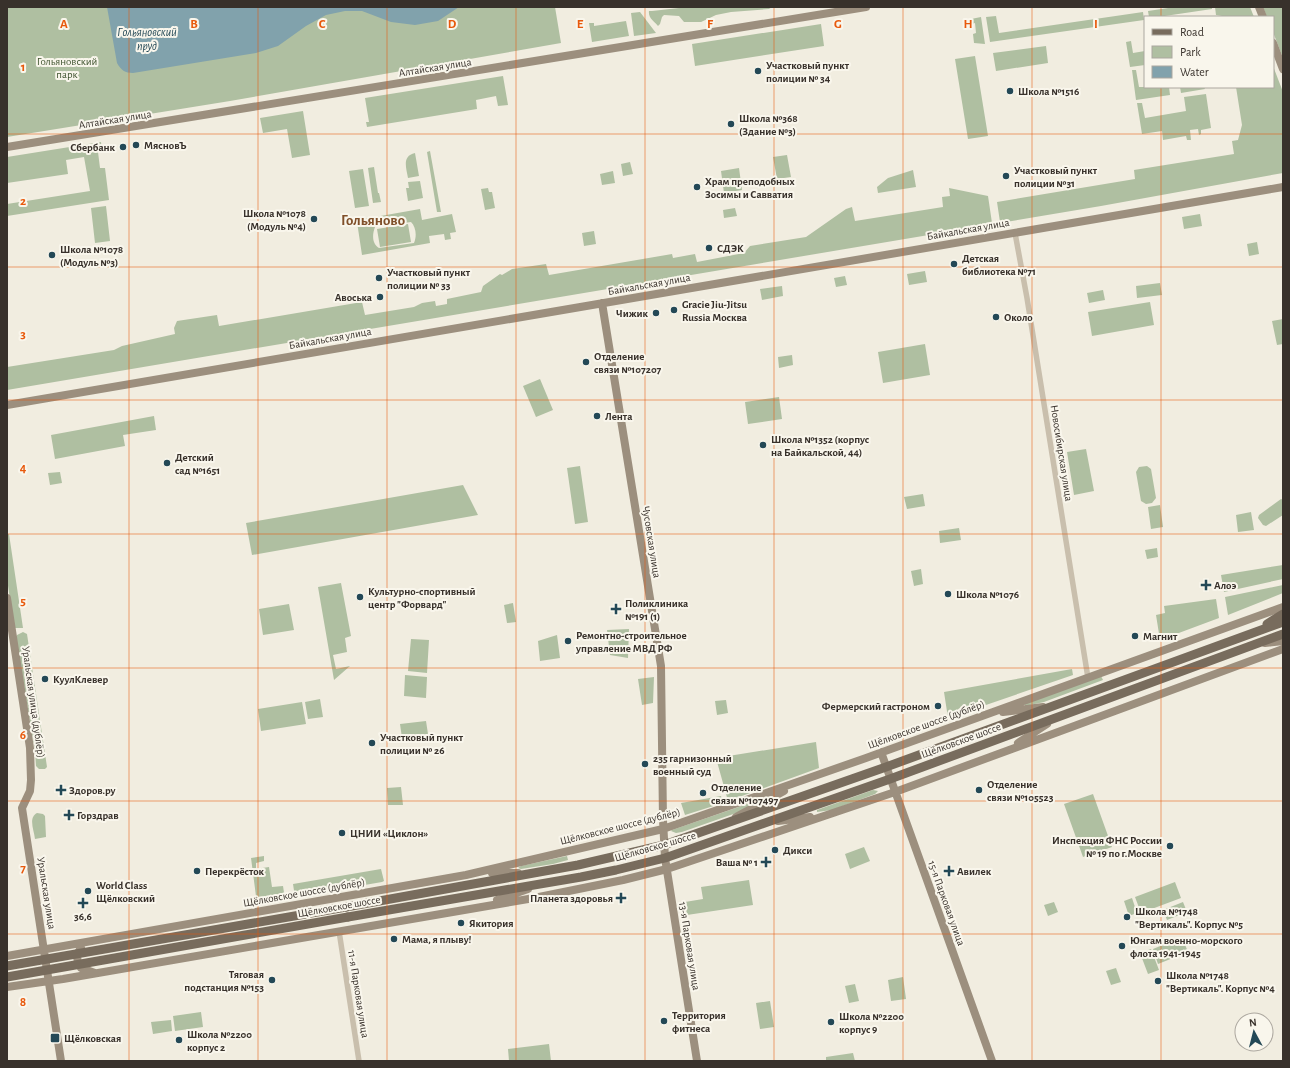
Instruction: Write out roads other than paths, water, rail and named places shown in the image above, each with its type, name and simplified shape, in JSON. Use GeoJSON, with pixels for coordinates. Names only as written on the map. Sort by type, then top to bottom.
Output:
{"type":"FeatureCollection","features":[{"type":"Feature","properties":{"kind":"main road"},"geometry":{"type":"LineString","coordinates":[[1252,633],[1283,614]]}},
{"type":"Feature","properties":{"kind":"main road","name":"Щёлковское шоссе"},"geometry":{"type":"LineString","coordinates":[[7,966],[543,872],[599,861],[664,845],[886,767],[1283,622]]}},
{"type":"Feature","properties":{"kind":"main road","name":"Щёлковское шоссе"},"geometry":{"type":"LineString","coordinates":[[7,977],[548,883],[616,870],[665,858],[890,779],[1283,634]]}},
{"type":"Feature","properties":{"kind":"street","name":"Алтайская улица"},"geometry":{"type":"LineString","coordinates":[[7,147],[866,7]]}},
{"type":"Feature","properties":{"kind":"street"},"geometry":{"type":"LineString","coordinates":[[1274,46],[1283,69]]}},
{"type":"Feature","properties":{"kind":"street","name":"Байкальская улица"},"geometry":{"type":"LineString","coordinates":[[7,404],[1283,187]]}},
{"type":"Feature","properties":{"kind":"street","name":"Новосибирская улица"},"geometry":{"type":"LineString","coordinates":[[1015,233],[1027,298],[1088,678]]}},
{"type":"Feature","properties":{"kind":"street","name":"Чусовская улица"},"geometry":{"type":"LineString","coordinates":[[602,303],[661,666],[663,829],[665,858]]}},
{"type":"Feature","properties":{"kind":"street","name":"Уральская улица (дублёр)"},"geometry":{"type":"LineString","coordinates":[[7,598],[32,768],[30,790],[22,808]]}},
{"type":"Feature","properties":{"kind":"street","name":"Щёлковское шоссе (дублёр)"},"geometry":{"type":"LineString","coordinates":[[7,956],[466,875],[663,829],[1283,608]]}},
{"type":"Feature","properties":{"kind":"street"},"geometry":{"type":"LineString","coordinates":[[1256,644],[1283,641]]}},
{"type":"Feature","properties":{"kind":"street"},"geometry":{"type":"LineString","coordinates":[[7,987],[96,973],[585,888],[667,869],[894,792],[1283,649]]}},
{"type":"Feature","properties":{"kind":"street"},"geometry":{"type":"LineString","coordinates":[[990,713],[1052,707]]}},
{"type":"Feature","properties":{"kind":"street"},"geometry":{"type":"LineString","coordinates":[[1006,751],[1056,718]]}},
{"type":"Feature","properties":{"kind":"street","name":"15-я Парковая улица"},"geometry":{"type":"LineString","coordinates":[[881,752],[894,792],[992,1061]]}},
{"type":"Feature","properties":{"kind":"street"},"geometry":{"type":"LineString","coordinates":[[721,825],[809,778]]}},
{"type":"Feature","properties":{"kind":"street","name":"Уральская улица"},"geometry":{"type":"LineString","coordinates":[[22,808],[61,1061]]}},
{"type":"Feature","properties":{"kind":"street"},"geometry":{"type":"LineString","coordinates":[[765,823],[828,814]]}},
{"type":"Feature","properties":{"kind":"street","name":"13-я Парковая улица"},"geometry":{"type":"LineString","coordinates":[[665,858],[697,1061]]}},
{"type":"Feature","properties":{"kind":"street"},"geometry":{"type":"LineString","coordinates":[[466,875],[495,872],[543,872]]}},
{"type":"Feature","properties":{"kind":"street"},"geometry":{"type":"LineString","coordinates":[[478,907],[548,883]]}},
{"type":"Feature","properties":{"kind":"street","name":"11-я Парковая улица"},"geometry":{"type":"LineString","coordinates":[[339,931],[359,1061]]}},
{"type":"Feature","properties":{"kind":"street"},"geometry":{"type":"LineString","coordinates":[[90,942],[82,946],[78,952],[78,962],[81,968],[96,973]]}},
{"type":"Feature","properties":{"kind":"water","name":"Гольяновский пруд"},"geometry":{"type":"Polygon","coordinates":[[[107,7],[459,7],[438,21],[415,25],[391,22],[362,11],[345,11],[326,15],[306,26],[278,46],[256,53],[133,73],[124,71],[117,63],[107,7]]]}},
{"type":"Feature","properties":{"kind":"place","name":"Участковый пункт полиции № 34"},"geometry":{"type":"Point","coordinates":[758,71]}},
{"type":"Feature","properties":{"kind":"place","name":"Школа №1516"},"geometry":{"type":"Point","coordinates":[1010,91]}},
{"type":"Feature","properties":{"kind":"place","name":"Школа №368 (Здание №3)"},"geometry":{"type":"Point","coordinates":[731,124]}},
{"type":"Feature","properties":{"kind":"place","name":"МясновЪ"},"geometry":{"type":"Point","coordinates":[136,145]}},
{"type":"Feature","properties":{"kind":"place","name":"Сбербанк"},"geometry":{"type":"Point","coordinates":[123,147]}},
{"type":"Feature","properties":{"kind":"place","name":"Участковый пункт полиции №31"},"geometry":{"type":"Point","coordinates":[1006,176]}},
{"type":"Feature","properties":{"kind":"place","name":"Храм преподобных Зосимы и Савватия"},"geometry":{"type":"Point","coordinates":[697,187]}},
{"type":"Feature","properties":{"kind":"place","name":"Школа №1078 (Модуль №4)"},"geometry":{"type":"Point","coordinates":[314,219]}},
{"type":"Feature","properties":{"kind":"place","name":"СДЭК"},"geometry":{"type":"Point","coordinates":[709,248]}},
{"type":"Feature","properties":{"kind":"place","name":"Школа №1078 (Модуль №3)"},"geometry":{"type":"Point","coordinates":[52,255]}},
{"type":"Feature","properties":{"kind":"place","name":"Детская библиотека №71"},"geometry":{"type":"Point","coordinates":[954,264]}},
{"type":"Feature","properties":{"kind":"place","name":"Участковый пункт полиции № 33"},"geometry":{"type":"Point","coordinates":[379,278]}},
{"type":"Feature","properties":{"kind":"place","name":"Авоська"},"geometry":{"type":"Point","coordinates":[380,297]}},
{"type":"Feature","properties":{"kind":"place","name":"Gracie Jiu-Jitsu Russia Москва"},"geometry":{"type":"Point","coordinates":[674,310]}},
{"type":"Feature","properties":{"kind":"place","name":"Чижик"},"geometry":{"type":"Point","coordinates":[656,313]}},
{"type":"Feature","properties":{"kind":"place","name":"Около"},"geometry":{"type":"Point","coordinates":[996,317]}},
{"type":"Feature","properties":{"kind":"place","name":"Отделение связи №107207"},"geometry":{"type":"Point","coordinates":[586,362]}},
{"type":"Feature","properties":{"kind":"place","name":"Лента"},"geometry":{"type":"Point","coordinates":[597,416]}},
{"type":"Feature","properties":{"kind":"place","name":"Школа №1352 (корпус на Байкальской, 44)"},"geometry":{"type":"Point","coordinates":[763,445]}},
{"type":"Feature","properties":{"kind":"place","name":"Детский сад №1651"},"geometry":{"type":"Point","coordinates":[167,463]}},
{"type":"Feature","properties":{"kind":"place","name":"Алоэ"},"geometry":{"type":"Point","coordinates":[1206,585]}},
{"type":"Feature","properties":{"kind":"place","name":"Школа №1076"},"geometry":{"type":"Point","coordinates":[948,594]}},
{"type":"Feature","properties":{"kind":"place","name":"Культурно-спортивный центр \"Форвард\""},"geometry":{"type":"Point","coordinates":[360,597]}},
{"type":"Feature","properties":{"kind":"place","name":"Поликлиника №191 (1)"},"geometry":{"type":"Point","coordinates":[616,609]}},
{"type":"Feature","properties":{"kind":"place","name":"Магнит"},"geometry":{"type":"Point","coordinates":[1135,636]}},
{"type":"Feature","properties":{"kind":"place","name":"Ремонтно-строительное управление МВД РФ"},"geometry":{"type":"Point","coordinates":[568,641]}},
{"type":"Feature","properties":{"kind":"place","name":"КуулКлевер"},"geometry":{"type":"Point","coordinates":[45,679]}},
{"type":"Feature","properties":{"kind":"place","name":"Фермерский гастроном"},"geometry":{"type":"Point","coordinates":[938,706]}},
{"type":"Feature","properties":{"kind":"place","name":"Участковый пункт полиции № 26"},"geometry":{"type":"Point","coordinates":[372,743]}},
{"type":"Feature","properties":{"kind":"place","name":"235 гарнизонный военный суд"},"geometry":{"type":"Point","coordinates":[645,764]}},
{"type":"Feature","properties":{"kind":"place","name":"Здоров.ру"},"geometry":{"type":"Point","coordinates":[61,790]}},
{"type":"Feature","properties":{"kind":"place","name":"Отделение связи №105523"},"geometry":{"type":"Point","coordinates":[979,790]}},
{"type":"Feature","properties":{"kind":"place","name":"Отделение связи №107497"},"geometry":{"type":"Point","coordinates":[703,793]}},
{"type":"Feature","properties":{"kind":"place","name":"Горздрав"},"geometry":{"type":"Point","coordinates":[69,815]}},
{"type":"Feature","properties":{"kind":"place","name":"ЦНИИ «Циклон»"},"geometry":{"type":"Point","coordinates":[342,833]}},
{"type":"Feature","properties":{"kind":"place","name":"Инспекция ФНС России № 19 по г.Москве"},"geometry":{"type":"Point","coordinates":[1170,846]}},
{"type":"Feature","properties":{"kind":"place","name":"Дикси"},"geometry":{"type":"Point","coordinates":[775,850]}},
{"type":"Feature","properties":{"kind":"place","name":"Ваша № 1"},"geometry":{"type":"Point","coordinates":[766,862]}},
{"type":"Feature","properties":{"kind":"place","name":"Перекрёсток"},"geometry":{"type":"Point","coordinates":[197,871]}},
{"type":"Feature","properties":{"kind":"place","name":"Авилек"},"geometry":{"type":"Point","coordinates":[949,871]}},
{"type":"Feature","properties":{"kind":"place","name":"World Class Щёлковский"},"geometry":{"type":"Point","coordinates":[88,891]}},
{"type":"Feature","properties":{"kind":"place","name":"Планета здоровья"},"geometry":{"type":"Point","coordinates":[621,898]}},
{"type":"Feature","properties":{"kind":"place","name":"36,6"},"geometry":{"type":"Point","coordinates":[83,903]}},
{"type":"Feature","properties":{"kind":"place","name":"Школа №1748 \"Вертикаль\". Корпус №5"},"geometry":{"type":"Point","coordinates":[1127,917]}},
{"type":"Feature","properties":{"kind":"place","name":"Якитория"},"geometry":{"type":"Point","coordinates":[461,923]}},
{"type":"Feature","properties":{"kind":"place","name":"Мама, я плыву!"},"geometry":{"type":"Point","coordinates":[394,939]}},
{"type":"Feature","properties":{"kind":"place","name":"Юнгам военно-морского флота 1941-1945"},"geometry":{"type":"Point","coordinates":[1122,946]}},
{"type":"Feature","properties":{"kind":"place","name":"Тяговая подстанция №153"},"geometry":{"type":"Point","coordinates":[272,980]}},
{"type":"Feature","properties":{"kind":"place","name":"Школа №1748 \"Вертикаль\". Корпус №4"},"geometry":{"type":"Point","coordinates":[1158,981]}},
{"type":"Feature","properties":{"kind":"place","name":"Территория фитнеса"},"geometry":{"type":"Point","coordinates":[664,1021]}},
{"type":"Feature","properties":{"kind":"place","name":"Школа №2200 корпус 9"},"geometry":{"type":"Point","coordinates":[831,1022]}},
{"type":"Feature","properties":{"kind":"place","name":"Щёлковская"},"geometry":{"type":"Point","coordinates":[55,1038]}},
{"type":"Feature","properties":{"kind":"place","name":"Школа №2200 корпус 2"},"geometry":{"type":"Point","coordinates":[179,1040]}},
{"type":"Feature","properties":{"kind":"district","name":"Гольяново"},"geometry":{"type":"Point","coordinates":[373,220]}},
{"type":"Feature","properties":{"kind":"park label","name":"Гольяновcкий парк"},"geometry":{"type":"Point","coordinates":[67,67]}}]}
